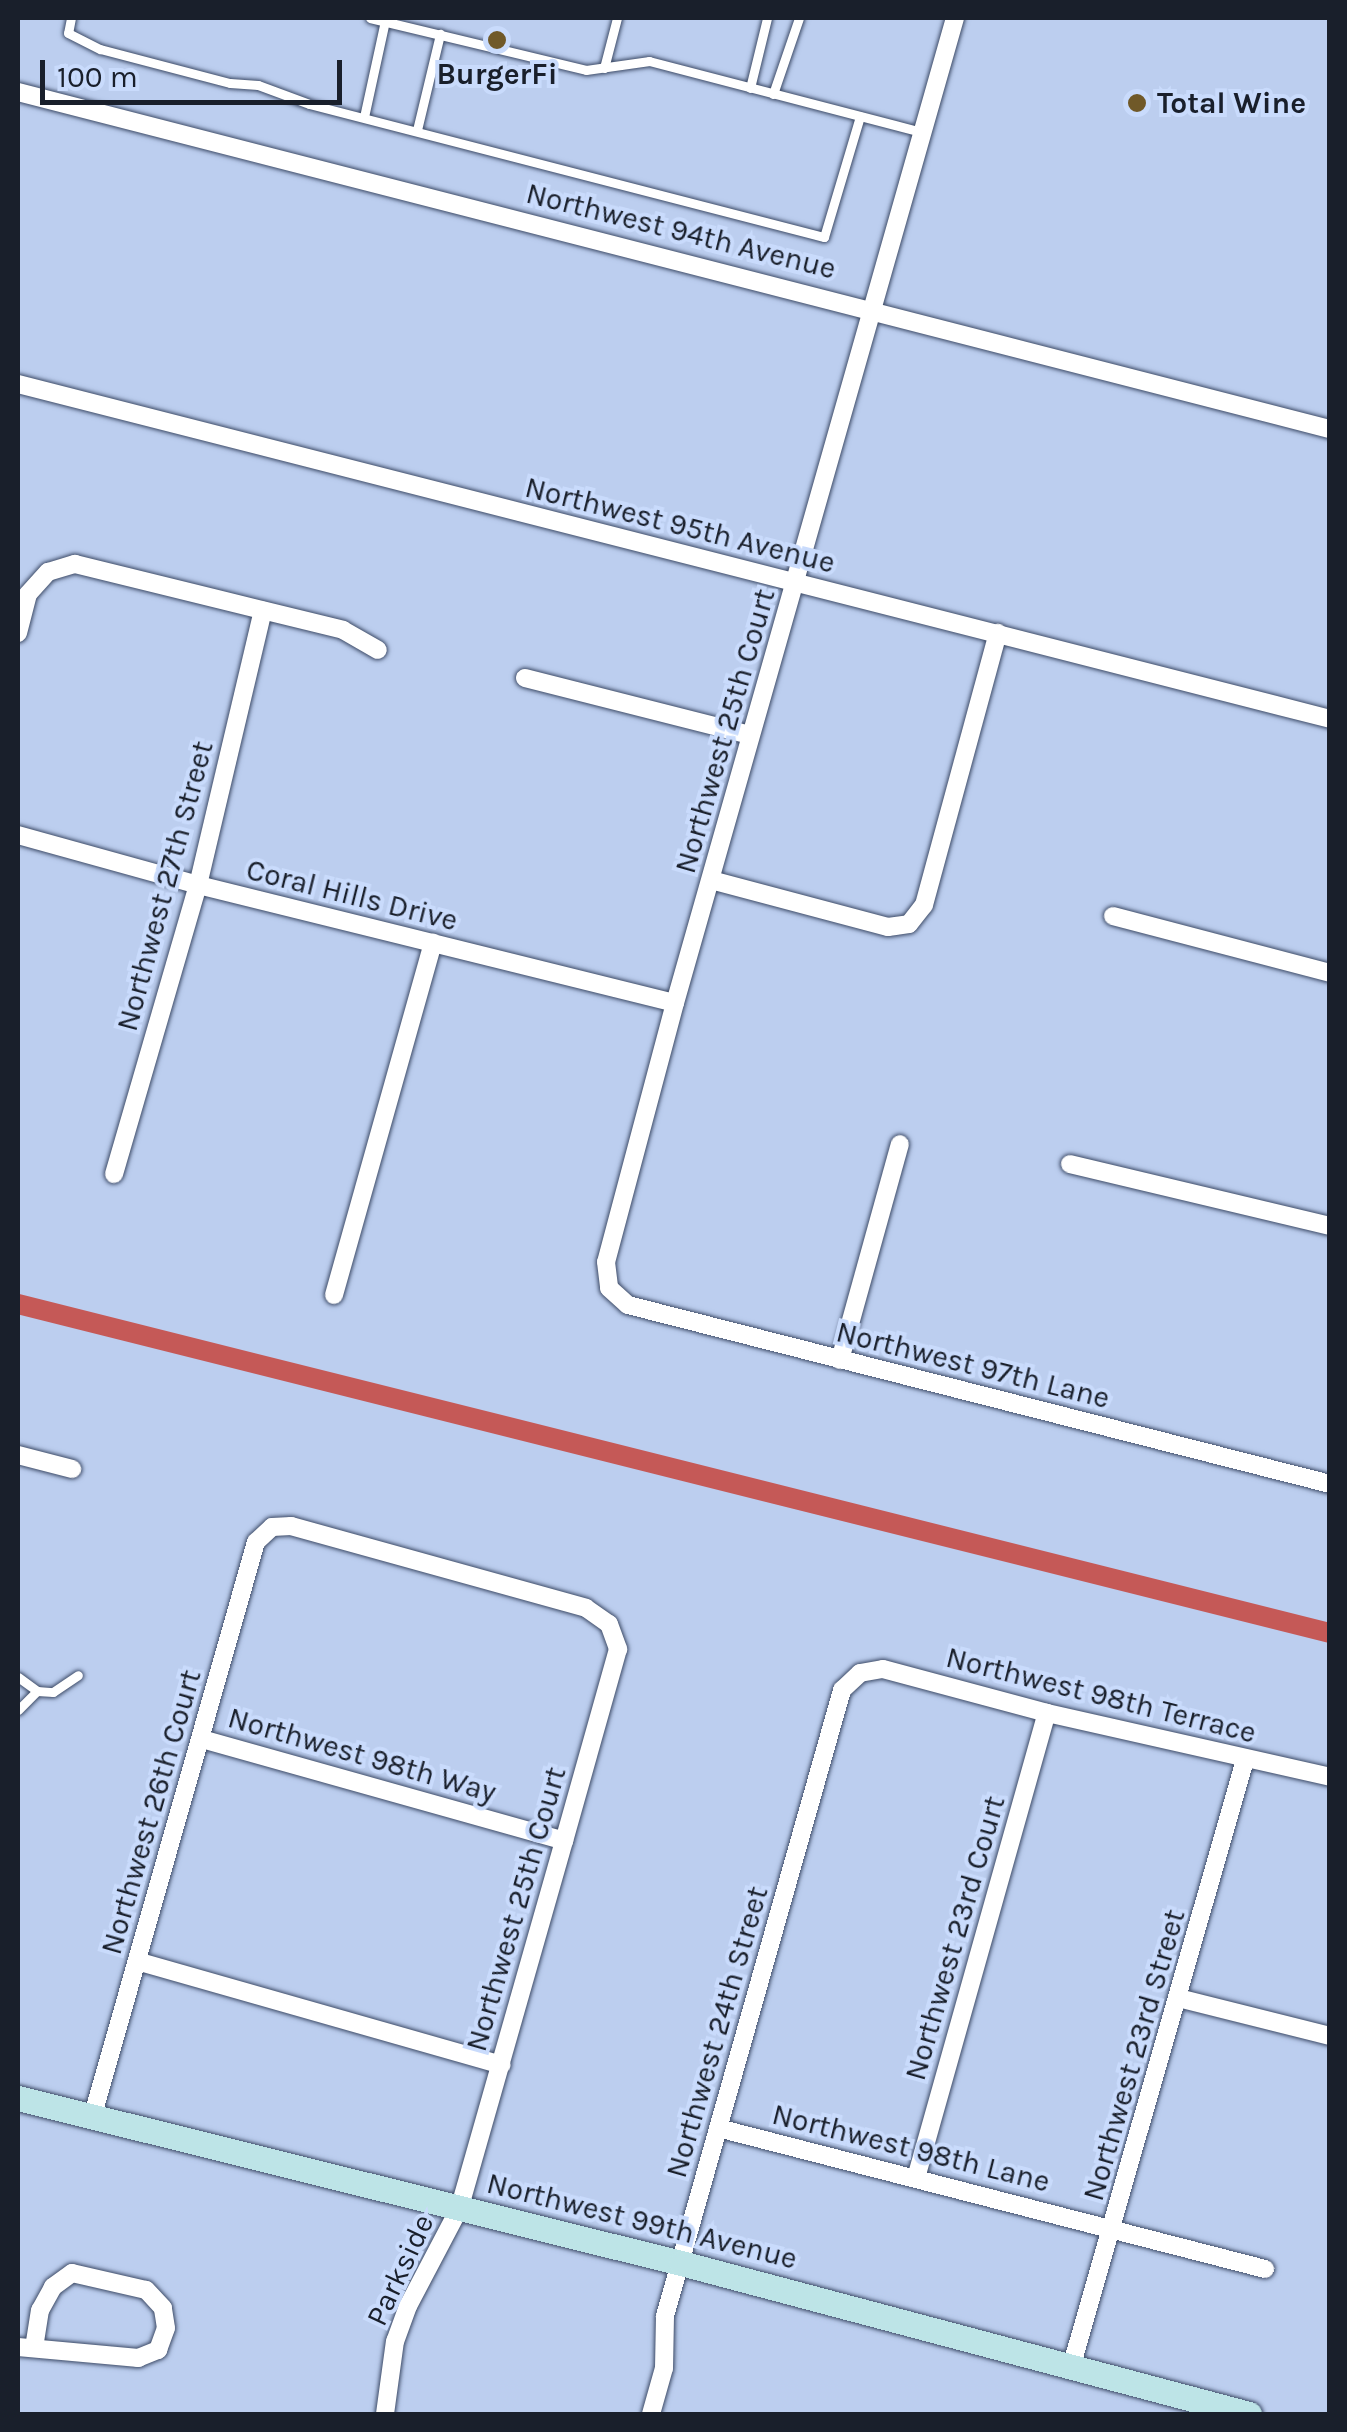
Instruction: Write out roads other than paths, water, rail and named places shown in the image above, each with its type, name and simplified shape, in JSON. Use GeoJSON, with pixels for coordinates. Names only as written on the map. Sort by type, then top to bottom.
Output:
{"type":"FeatureCollection","features":[{"type":"Feature","properties":{"kind":"street","name":"Northwest 25th Court"},"geometry":{"type":"LineString","coordinates":[[609,1288],[606,1262],[675,1003],[955,18]]}},
{"type":"Feature","properties":{"kind":"street","name":"Northwest 94th Avenue"},"geometry":{"type":"LineString","coordinates":[[18,92],[1330,429]]}},
{"type":"Feature","properties":{"kind":"street","name":"Northwest 95th Avenue"},"geometry":{"type":"LineString","coordinates":[[18,384],[1330,720]]}},
{"type":"Feature","properties":{"kind":"street"},"geometry":{"type":"LineString","coordinates":[[18,634],[28,594],[48,572],[75,564],[344,630],[378,650]]}},
{"type":"Feature","properties":{"kind":"street","name":"Northwest 27th Street"},"geometry":{"type":"LineString","coordinates":[[114,1174],[198,885],[263,612]]}},
{"type":"Feature","properties":{"kind":"street"},"geometry":{"type":"LineString","coordinates":[[711,880],[888,927],[909,924],[924,904],[998,634]]}},
{"type":"Feature","properties":{"kind":"street"},"geometry":{"type":"LineString","coordinates":[[524,678],[750,735]]}},
{"type":"Feature","properties":{"kind":"street","name":"Coral Hills Drive"},"geometry":{"type":"LineString","coordinates":[[18,835],[198,885],[675,1003]]}},
{"type":"Feature","properties":{"kind":"street"},"geometry":{"type":"LineString","coordinates":[[1113,916],[1330,973]]}},
{"type":"Feature","properties":{"kind":"street"},"geometry":{"type":"LineString","coordinates":[[334,1295],[434,943]]}},
{"type":"Feature","properties":{"kind":"street"},"geometry":{"type":"LineString","coordinates":[[840,1360],[900,1144]]}},
{"type":"Feature","properties":{"kind":"street"},"geometry":{"type":"LineString","coordinates":[[1070,1164],[1330,1226]]}},
{"type":"Feature","properties":{"kind":"street","name":"Northwest 97th Lane"},"geometry":{"type":"LineString","coordinates":[[609,1288],[628,1304],[1330,1484]]}},
{"type":"Feature","properties":{"kind":"street"},"geometry":{"type":"LineString","coordinates":[[18,1455],[72,1468]]}},
{"type":"Feature","properties":{"kind":"street","name":"Northwest 25th Court"},"geometry":{"type":"LineString","coordinates":[[272,1527],[290,1526],[586,1608],[609,1624],[618,1649],[459,2208]]}},
{"type":"Feature","properties":{"kind":"street","name":"Northwest 26th Court"},"geometry":{"type":"LineString","coordinates":[[92,2118],[256,1542],[272,1527]]}},
{"type":"Feature","properties":{"kind":"street","name":"Northwest 98th Terrace"},"geometry":{"type":"LineString","coordinates":[[860,1673],[883,1669],[1047,1713],[1330,1778]]}},
{"type":"Feature","properties":{"kind":"street","name":"Northwest 24th Street"},"geometry":{"type":"LineString","coordinates":[[651,2414],[664,2368],[665,2316],[718,2128],[842,1690],[860,1673]]}},
{"type":"Feature","properties":{"kind":"street","name":"Northwest 23rd Court"},"geometry":{"type":"LineString","coordinates":[[916,2178],[1047,1713]]}},
{"type":"Feature","properties":{"kind":"street","name":"Northwest 98th Way"},"geometry":{"type":"LineString","coordinates":[[202,1739],[564,1841]]}},
{"type":"Feature","properties":{"kind":"street","name":"Northwest 23rd Street"},"geometry":{"type":"LineString","coordinates":[[1072,2364],[1245,1760]]}},
{"type":"Feature","properties":{"kind":"street"},"geometry":{"type":"LineString","coordinates":[[137,1961],[501,2065]]}},
{"type":"Feature","properties":{"kind":"street"},"geometry":{"type":"LineString","coordinates":[[1178,1998],[1330,2036]]}},
{"type":"Feature","properties":{"kind":"street","name":"Northwest 99th Avenue"},"geometry":{"type":"LineString","coordinates":[[18,2098],[680,2263],[1250,2414]]}},
{"type":"Feature","properties":{"kind":"street","name":"Northwest 98th Lane"},"geometry":{"type":"LineString","coordinates":[[718,2128],[1114,2227],[1264,2269]]}},
{"type":"Feature","properties":{"kind":"street","name":"Parkside"},"geometry":{"type":"LineString","coordinates":[[385,2414],[395,2341],[408,2306],[459,2208]]}},
{"type":"Feature","properties":{"kind":"street"},"geometry":{"type":"LineString","coordinates":[[72,2273],[146,2290],[163,2308],[166,2328],[158,2350],[138,2358],[26,2347],[53,2287],[72,2273]]}},
{"type":"Feature","properties":{"kind":"lane"},"geometry":{"type":"LineString","coordinates":[[71,18],[68,33],[100,50],[230,83],[258,85],[364,117],[824,237],[860,116]]}},
{"type":"Feature","properties":{"kind":"lane"},"geometry":{"type":"LineString","coordinates":[[370,18],[586,70],[650,61],[922,133]]}},
{"type":"Feature","properties":{"kind":"lane"},"geometry":{"type":"LineString","coordinates":[[604,68],[617,18]]}},
{"type":"Feature","properties":{"kind":"lane"},"geometry":{"type":"LineString","coordinates":[[750,88],[767,18]]}},
{"type":"Feature","properties":{"kind":"lane"},"geometry":{"type":"LineString","coordinates":[[773,94],[799,18]]}},
{"type":"Feature","properties":{"kind":"lane"},"geometry":{"type":"LineString","coordinates":[[364,117],[385,21]]}},
{"type":"Feature","properties":{"kind":"lane"},"geometry":{"type":"LineString","coordinates":[[417,130],[440,34]]}},
{"type":"Feature","properties":{"kind":"lane"},"geometry":{"type":"LineString","coordinates":[[18,1677],[37,1691],[53,1692],[78,1675]]}},
{"type":"Feature","properties":{"kind":"lane"},"geometry":{"type":"LineString","coordinates":[[18,1710],[37,1691]]}},
{"type":"Feature","properties":{"kind":"waterway"},"geometry":{"type":"LineString","coordinates":[[18,1304],[1330,1633]]}},
{"type":"Feature","properties":{"kind":"place","name":"BurgerFi"},"geometry":{"type":"Point","coordinates":[497,40]}},
{"type":"Feature","properties":{"kind":"place","name":"Total Wine"},"geometry":{"type":"Point","coordinates":[1137,103]}}]}
